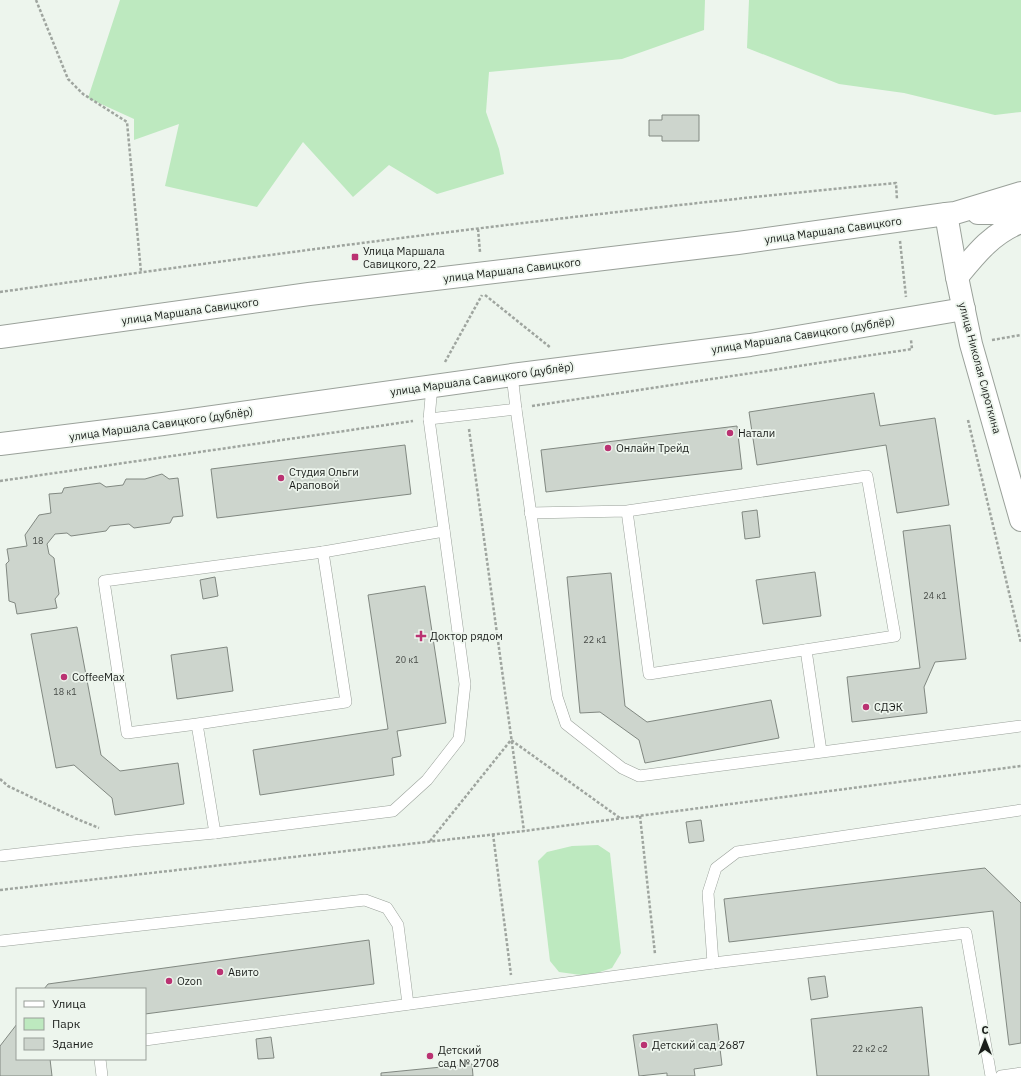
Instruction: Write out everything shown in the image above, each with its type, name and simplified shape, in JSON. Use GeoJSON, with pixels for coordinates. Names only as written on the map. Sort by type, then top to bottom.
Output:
{"type":"FeatureCollection","features":[{"type":"Feature","properties":{"kind":"street","name":"улица Маршала Савицкого"},"geometry":{"type":"LineString","coordinates":[[0,337],[301,296],[730,244],[950,214],[1021,193]]}},
{"type":"Feature","properties":{"kind":"street"},"geometry":{"type":"LineString","coordinates":[[950,214],[1021,212]]}},
{"type":"Feature","properties":{"kind":"street","name":"улица Николая Сироткина"},"geometry":{"type":"LineString","coordinates":[[950,214],[957,277],[971,344],[1021,520]]}},
{"type":"Feature","properties":{"kind":"street"},"geometry":{"type":"LineString","coordinates":[[957,277],[976,254],[992,238],[1021,222]]}},
{"type":"Feature","properties":{"kind":"street","name":"улица Маршала Савицкого (дублёр)"},"geometry":{"type":"LineString","coordinates":[[0,444],[163,424],[512,375],[750,345],[964,309]]}},
{"type":"Feature","properties":{"kind":"lane"},"geometry":{"type":"LineString","coordinates":[[512,375],[530,513],[557,697],[566,724],[622,768],[639,776],[1021,726]]}},
{"type":"Feature","properties":{"kind":"lane"},"geometry":{"type":"LineString","coordinates":[[0,856],[216,833],[393,811],[427,780],[459,739],[466,684],[429,419],[432,386]]}},
{"type":"Feature","properties":{"kind":"lane"},"geometry":{"type":"LineString","coordinates":[[429,419],[516,408]]}},
{"type":"Feature","properties":{"kind":"lane"},"geometry":{"type":"LineString","coordinates":[[530,513],[627,511],[867,476],[896,636],[649,674],[627,511]]}},
{"type":"Feature","properties":{"kind":"lane"},"geometry":{"type":"LineString","coordinates":[[323,552],[346,702],[127,733],[104,581],[323,552],[444,531]]}},
{"type":"Feature","properties":{"kind":"lane"},"geometry":{"type":"LineString","coordinates":[[806,650],[821,751]]}},
{"type":"Feature","properties":{"kind":"lane"},"geometry":{"type":"LineString","coordinates":[[197,724],[216,833]]}},
{"type":"Feature","properties":{"kind":"lane"},"geometry":{"type":"LineString","coordinates":[[713,963],[708,893],[716,868],[737,852],[1021,810]]}},
{"type":"Feature","properties":{"kind":"lane"},"geometry":{"type":"LineString","coordinates":[[0,941],[365,900],[387,908],[398,925],[408,1004]]}},
{"type":"Feature","properties":{"kind":"lane"},"geometry":{"type":"LineString","coordinates":[[146,1040],[713,963],[966,933],[991,1076]]}},
{"type":"Feature","properties":{"kind":"lane"},"geometry":{"type":"LineString","coordinates":[[100,1060],[102,1076]]}},
{"type":"Feature","properties":{"kind":"lane"},"geometry":{"type":"LineString","coordinates":[[1001,1076],[1021,1073]]}},
{"type":"Feature","properties":{"kind":"path"},"geometry":{"type":"LineString","coordinates":[[36,0],[68,79],[84,94],[127,122],[141,272]]}},
{"type":"Feature","properties":{"kind":"path"},"geometry":{"type":"LineString","coordinates":[[0,292],[141,272],[478,229],[731,199],[896,183],[898,221],[912,349],[532,406]]}},
{"type":"Feature","properties":{"kind":"path"},"geometry":{"type":"LineString","coordinates":[[478,229],[482,274]]}},
{"type":"Feature","properties":{"kind":"path"},"geometry":{"type":"LineString","coordinates":[[432,386],[483,293],[573,367]]}},
{"type":"Feature","properties":{"kind":"path"},"geometry":{"type":"LineString","coordinates":[[971,344],[1021,335]]}},
{"type":"Feature","properties":{"kind":"path"},"geometry":{"type":"LineString","coordinates":[[967,412],[1021,643]]}},
{"type":"Feature","properties":{"kind":"path"},"geometry":{"type":"LineString","coordinates":[[467,414],[524,831]]}},
{"type":"Feature","properties":{"kind":"path"},"geometry":{"type":"LineString","coordinates":[[0,481],[429,419]]}},
{"type":"Feature","properties":{"kind":"path"},"geometry":{"type":"LineString","coordinates":[[511,740],[620,818]]}},
{"type":"Feature","properties":{"kind":"path"},"geometry":{"type":"LineString","coordinates":[[430,842],[511,740]]}},
{"type":"Feature","properties":{"kind":"path"},"geometry":{"type":"LineString","coordinates":[[0,890],[524,831],[1021,766]]}},
{"type":"Feature","properties":{"kind":"path"},"geometry":{"type":"LineString","coordinates":[[0,779],[8,786],[77,820],[132,841]]}},
{"type":"Feature","properties":{"kind":"path"},"geometry":{"type":"LineString","coordinates":[[640,816],[657,971]]}},
{"type":"Feature","properties":{"kind":"path"},"geometry":{"type":"LineString","coordinates":[[493,834],[513,990]]}},
{"type":"Feature","properties":{"kind":"green space"},"geometry":{"type":"Polygon","coordinates":[[[120,0],[705,0],[704,30],[622,59],[489,72],[486,112],[499,149],[504,174],[437,194],[389,165],[353,197],[303,142],[257,207],[165,186],[179,124],[134,140],[134,119],[88,98],[120,0]]]}},
{"type":"Feature","properties":{"kind":"green space"},"geometry":{"type":"Polygon","coordinates":[[[749,0],[1021,0],[1021,112],[995,115],[904,93],[839,84],[747,48],[749,0]]]}},
{"type":"Feature","properties":{"kind":"green space"},"geometry":{"type":"Polygon","coordinates":[[[598,845],[610,853],[621,953],[612,968],[588,976],[559,972],[550,961],[538,861],[547,852],[572,846],[598,845]]]}},
{"type":"Feature","properties":{"kind":"building"},"geometry":{"type":"Polygon","coordinates":[[[662,115],[699,115],[699,141],[662,141],[662,136],[649,136],[649,120],[662,120],[662,115]]]}},
{"type":"Feature","properties":{"kind":"building"},"geometry":{"type":"Polygon","coordinates":[[[874,393],[880,426],[935,418],[949,505],[897,513],[886,445],[757,465],[749,412],[874,393]]]}},
{"type":"Feature","properties":{"kind":"building"},"geometry":{"type":"Polygon","coordinates":[[[737,426],[742,469],[546,492],[541,450],[737,426]]]}},
{"type":"Feature","properties":{"kind":"building"},"geometry":{"type":"Polygon","coordinates":[[[405,445],[411,494],[217,518],[211,469],[405,445]]]}},
{"type":"Feature","properties":{"kind":"building"},"geometry":{"type":"Polygon","coordinates":[[[162,474],[169,479],[178,478],[183,516],[173,517],[170,523],[134,528],[129,524],[110,526],[106,531],[71,536],[67,533],[55,534],[47,544],[49,554],[54,558],[59,594],[55,599],[57,608],[17,614],[15,603],[9,601],[6,564],[9,561],[7,549],[27,546],[25,535],[39,515],[51,513],[49,494],[62,493],[64,488],[100,483],[106,487],[123,485],[126,479],[145,479],[162,474]]]}},
{"type":"Feature","properties":{"kind":"building"},"geometry":{"type":"Polygon","coordinates":[[[757,510],[760,537],[745,539],[742,512],[757,510]]]}},
{"type":"Feature","properties":{"kind":"building"},"geometry":{"type":"Polygon","coordinates":[[[950,525],[966,659],[935,662],[924,687],[927,713],[852,722],[847,677],[920,668],[903,531],[950,525]]]}},
{"type":"Feature","properties":{"kind":"building"},"geometry":{"type":"Polygon","coordinates":[[[815,572],[821,616],[763,624],[756,580],[815,572]]]}},
{"type":"Feature","properties":{"kind":"building"},"geometry":{"type":"Polygon","coordinates":[[[611,573],[625,706],[647,722],[771,700],[779,738],[645,763],[639,740],[600,712],[580,713],[567,577],[611,573]]]}},
{"type":"Feature","properties":{"kind":"building"},"geometry":{"type":"Polygon","coordinates":[[[215,577],[218,596],[203,599],[200,580],[215,577]]]}},
{"type":"Feature","properties":{"kind":"building"},"geometry":{"type":"Polygon","coordinates":[[[425,586],[446,723],[397,731],[401,756],[392,758],[394,775],[260,795],[253,750],[388,729],[368,595],[425,586]]]}},
{"type":"Feature","properties":{"kind":"building"},"geometry":{"type":"Polygon","coordinates":[[[77,627],[101,755],[120,771],[178,763],[184,804],[115,815],[112,798],[74,765],[56,768],[31,634],[77,627]]]}},
{"type":"Feature","properties":{"kind":"building"},"geometry":{"type":"Polygon","coordinates":[[[227,647],[233,691],[177,699],[171,655],[227,647]]]}},
{"type":"Feature","properties":{"kind":"building"},"geometry":{"type":"Polygon","coordinates":[[[701,820],[704,841],[689,843],[686,822],[701,820]]]}},
{"type":"Feature","properties":{"kind":"building"},"geometry":{"type":"Polygon","coordinates":[[[985,868],[1021,903],[1021,1043],[1009,1045],[993,911],[729,942],[724,899],[985,868]]]}},
{"type":"Feature","properties":{"kind":"building"},"geometry":{"type":"Polygon","coordinates":[[[369,940],[374,984],[146,1014],[146,988],[45,988],[48,984],[369,940]]]}},
{"type":"Feature","properties":{"kind":"building"},"geometry":{"type":"Polygon","coordinates":[[[825,976],[828,997],[811,1000],[808,978],[825,976]]]}},
{"type":"Feature","properties":{"kind":"building"},"geometry":{"type":"Polygon","coordinates":[[[922,1007],[929,1076],[817,1076],[811,1019],[922,1007]]]}},
{"type":"Feature","properties":{"kind":"building"},"geometry":{"type":"Polygon","coordinates":[[[717,1024],[722,1065],[694,1069],[695,1076],[667,1076],[667,1073],[639,1076],[633,1035],[717,1024]]]}},
{"type":"Feature","properties":{"kind":"building"},"geometry":{"type":"Polygon","coordinates":[[[16,1025],[16,1060],[50,1060],[52,1076],[0,1076],[0,1046],[16,1025]]]}},
{"type":"Feature","properties":{"kind":"building"},"geometry":{"type":"Polygon","coordinates":[[[271,1037],[274,1058],[258,1059],[256,1039],[271,1037]]]}},
{"type":"Feature","properties":{"kind":"building"},"geometry":{"type":"Polygon","coordinates":[[[472,1064],[473,1076],[381,1076],[381,1073],[472,1064]]]}},
{"type":"Feature","properties":{"kind":"place","name":"Улица Маршала Савицкого, 22"},"geometry":{"type":"Point","coordinates":[355,257]}},
{"type":"Feature","properties":{"kind":"place","name":"Натали"},"geometry":{"type":"Point","coordinates":[730,433]}},
{"type":"Feature","properties":{"kind":"place","name":"Онлайн Трейд"},"geometry":{"type":"Point","coordinates":[608,448]}},
{"type":"Feature","properties":{"kind":"place","name":"Студия Ольги Араповой"},"geometry":{"type":"Point","coordinates":[281,478]}},
{"type":"Feature","properties":{"kind":"place","name":"Доктор рядом"},"geometry":{"type":"Point","coordinates":[421,636]}},
{"type":"Feature","properties":{"kind":"place","name":"CoffeeMax"},"geometry":{"type":"Point","coordinates":[64,677]}},
{"type":"Feature","properties":{"kind":"place","name":"СДЭК"},"geometry":{"type":"Point","coordinates":[866,707]}},
{"type":"Feature","properties":{"kind":"place","name":"Авито"},"geometry":{"type":"Point","coordinates":[220,972]}},
{"type":"Feature","properties":{"kind":"place","name":"Ozon"},"geometry":{"type":"Point","coordinates":[169,981]}},
{"type":"Feature","properties":{"kind":"place","name":"Детский сад 2687"},"geometry":{"type":"Point","coordinates":[644,1045]}},
{"type":"Feature","properties":{"kind":"place","name":"Детский сад № 2708"},"geometry":{"type":"Point","coordinates":[430,1056]}}]}
